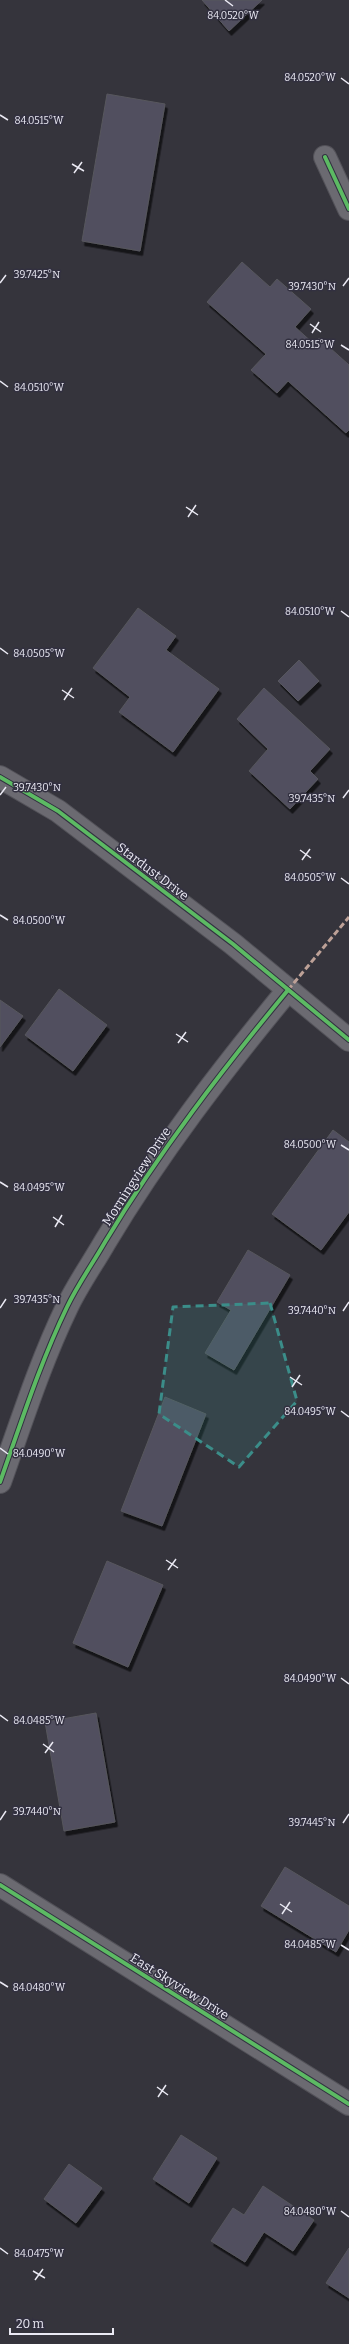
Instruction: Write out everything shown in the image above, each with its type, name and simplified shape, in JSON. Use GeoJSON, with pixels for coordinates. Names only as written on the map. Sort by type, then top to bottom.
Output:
{"type":"FeatureCollection","features":[{"type":"Feature","properties":{"kind":"street"},"geometry":{"type":"LineString","coordinates":[[325,157],[349,209]]}},
{"type":"Feature","properties":{"kind":"street","name":"Stardust Drive"},"geometry":{"type":"LineString","coordinates":[[0,776],[58,811],[233,944],[349,1040]]}},
{"type":"Feature","properties":{"kind":"street","name":"Morningview Drive"},"geometry":{"type":"LineString","coordinates":[[0,1482],[46,1351],[68,1304],[123,1212],[175,1134],[231,1059],[288,990]]}},
{"type":"Feature","properties":{"kind":"street","name":"East Skyview Drive"},"geometry":{"type":"LineString","coordinates":[[0,1885],[349,2104]]}},
{"type":"Feature","properties":{"kind":"highlighted area"},"geometry":{"type":"Polygon","coordinates":[[[270,1303],[297,1401],[239,1467],[159,1414],[173,1307],[270,1303]]]}},
{"type":"Feature","properties":{"kind":"building"},"geometry":{"type":"Polygon","coordinates":[[[202,0],[262,0],[229,31],[202,0]]]}},
{"type":"Feature","properties":{"kind":"building"},"geometry":{"type":"Polygon","coordinates":[[[107,94],[165,104],[140,251],[82,241],[107,94]]]}},
{"type":"Feature","properties":{"kind":"building"},"geometry":{"type":"Polygon","coordinates":[[[242,262],[270,287],[277,279],[311,309],[295,327],[314,344],[319,338],[349,365],[349,430],[346,433],[288,381],[277,393],[251,370],[266,354],[207,302],[242,262]]]}},
{"type":"Feature","properties":{"kind":"building"},"geometry":{"type":"Polygon","coordinates":[[[138,608],[176,636],[166,650],[219,689],[173,752],[119,712],[130,697],[93,668],[138,608]]]}},
{"type":"Feature","properties":{"kind":"building"},"geometry":{"type":"Polygon","coordinates":[[[299,660],[319,681],[298,701],[278,681],[299,660]]]}},
{"type":"Feature","properties":{"kind":"building"},"geometry":{"type":"Polygon","coordinates":[[[264,688],[330,749],[310,771],[318,779],[290,809],[249,771],[268,749],[237,719],[264,688]]]}},
{"type":"Feature","properties":{"kind":"building"},"geometry":{"type":"Polygon","coordinates":[[[59,989],[107,1025],[73,1071],[25,1035],[59,989]]]}},
{"type":"Feature","properties":{"kind":"building"},"geometry":{"type":"Polygon","coordinates":[[[0,1000],[23,1016],[0,1047],[0,1000]]]}},
{"type":"Feature","properties":{"kind":"building"},"geometry":{"type":"Polygon","coordinates":[[[333,1130],[349,1142],[349,1212],[321,1250],[272,1214],[333,1130]]]}},
{"type":"Feature","properties":{"kind":"building"},"geometry":{"type":"Polygon","coordinates":[[[248,1250],[290,1275],[234,1370],[205,1353],[231,1310],[217,1302],[248,1250]]]}},
{"type":"Feature","properties":{"kind":"building"},"geometry":{"type":"Polygon","coordinates":[[[165,1397],[206,1414],[162,1526],[121,1511],[165,1397]]]}},
{"type":"Feature","properties":{"kind":"building"},"geometry":{"type":"Polygon","coordinates":[[[107,1561],[163,1585],[128,1667],[73,1643],[107,1561]]]}},
{"type":"Feature","properties":{"kind":"building"},"geometry":{"type":"Polygon","coordinates":[[[96,1713],[115,1822],[64,1831],[45,1722],[96,1713]]]}},
{"type":"Feature","properties":{"kind":"building"},"geometry":{"type":"Polygon","coordinates":[[[285,1867],[349,1906],[349,1930],[336,1952],[261,1906],[285,1867]]]}},
{"type":"Feature","properties":{"kind":"building"},"geometry":{"type":"Polygon","coordinates":[[[181,2135],[217,2158],[189,2203],[153,2179],[181,2135]]]}},
{"type":"Feature","properties":{"kind":"building"},"geometry":{"type":"Polygon","coordinates":[[[69,2164],[102,2188],[76,2223],[44,2199],[69,2164]]]}},
{"type":"Feature","properties":{"kind":"building"},"geometry":{"type":"Polygon","coordinates":[[[263,2186],[314,2220],[293,2251],[264,2232],[245,2262],[211,2241],[233,2208],[244,2215],[263,2186]]]}},
{"type":"Feature","properties":{"kind":"building"},"geometry":{"type":"Polygon","coordinates":[[[349,2248],[349,2298],[326,2283],[349,2248]]]}},
{"type":"Feature","properties":{"kind":"marked path"},"geometry":{"type":"LineString","coordinates":[[288,990],[349,917]]}},
{"type":"Feature","properties":{"kind":"cycle path"},"geometry":{"type":"LineString","coordinates":[[325,157],[349,209]]}},
{"type":"Feature","properties":{"kind":"cycle path"},"geometry":{"type":"LineString","coordinates":[[0,777],[58,811],[233,944],[349,1040]]}},
{"type":"Feature","properties":{"kind":"cycle path"},"geometry":{"type":"LineString","coordinates":[[0,1482],[31,1393],[57,1328],[71,1298],[126,1209],[169,1144],[215,1081],[288,990]]}},
{"type":"Feature","properties":{"kind":"cycle path"},"geometry":{"type":"LineString","coordinates":[[0,1885],[349,2104]]}}]}
